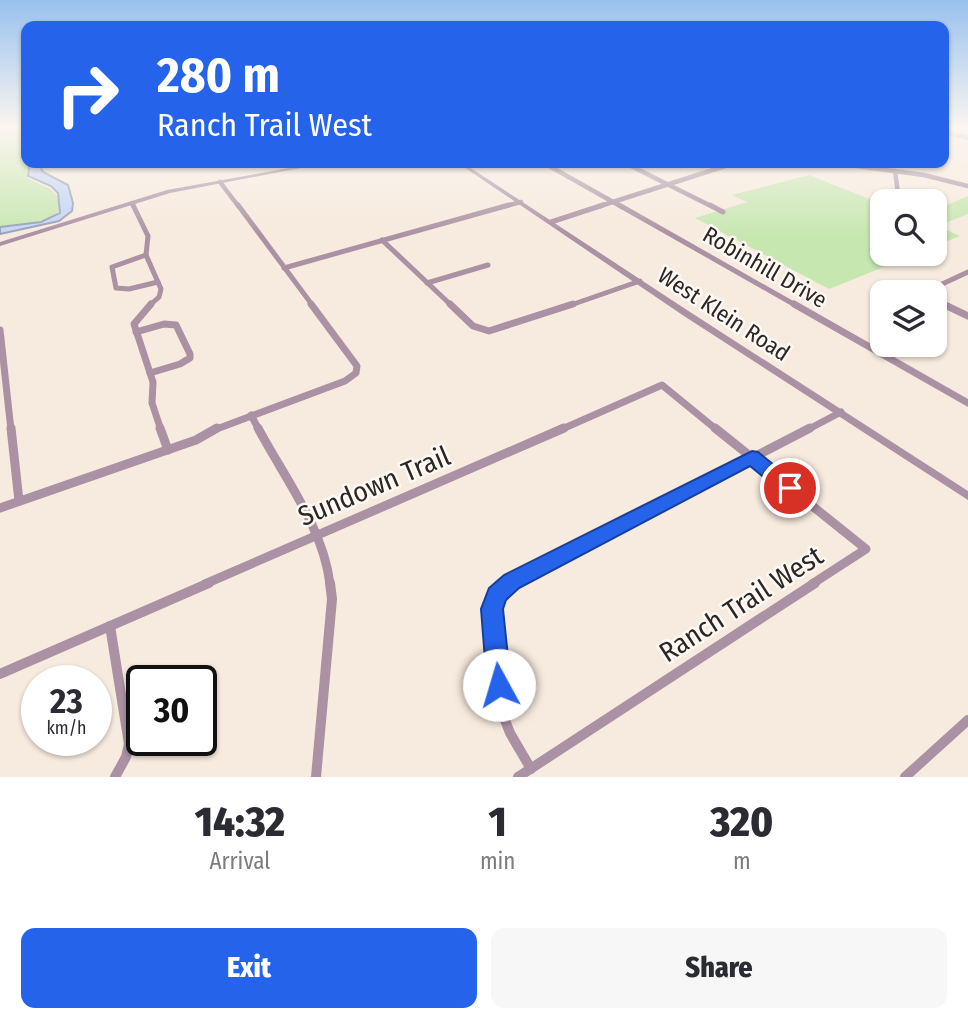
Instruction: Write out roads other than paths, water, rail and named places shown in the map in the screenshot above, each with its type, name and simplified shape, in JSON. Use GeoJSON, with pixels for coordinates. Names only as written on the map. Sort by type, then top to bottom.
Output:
{"type":"FeatureCollection","features":[{"type":"Feature","properties":{"kind":"street"},"geometry":{"type":"LineString","coordinates":[[0,244],[169,191],[295,168]]}},
{"type":"Feature","properties":{"kind":"street","name":"West Klein Road"},"geometry":{"type":"LineString","coordinates":[[468,168],[968,496]]}},
{"type":"Feature","properties":{"kind":"street","name":"Robinhill Drive"},"geometry":{"type":"LineString","coordinates":[[553,168],[968,403]]}},
{"type":"Feature","properties":{"kind":"street"},"geometry":{"type":"LineString","coordinates":[[635,168],[723,212]]}},
{"type":"Feature","properties":{"kind":"street"},"geometry":{"type":"LineString","coordinates":[[551,222],[616,203],[714,168]]}},
{"type":"Feature","properties":{"kind":"street"},"geometry":{"type":"LineString","coordinates":[[872,168],[968,186]]}},
{"type":"Feature","properties":{"kind":"street"},"geometry":{"type":"LineString","coordinates":[[895,171],[897,189]]}},
{"type":"Feature","properties":{"kind":"street"},"geometry":{"type":"LineString","coordinates":[[0,508],[168,450],[251,415],[345,381],[357,369],[220,181]]}},
{"type":"Feature","properties":{"kind":"street"},"geometry":{"type":"LineString","coordinates":[[284,268],[521,202]]}},
{"type":"Feature","properties":{"kind":"street"},"geometry":{"type":"LineString","coordinates":[[132,203],[148,236],[146,255],[161,293],[136,318],[134,324],[153,383],[152,403],[168,450]]}},
{"type":"Feature","properties":{"kind":"street"},"geometry":{"type":"LineString","coordinates":[[382,240],[473,326],[489,331],[640,281]]}},
{"type":"Feature","properties":{"kind":"street"},"geometry":{"type":"LineString","coordinates":[[146,255],[112,267],[116,288],[129,289],[158,282]]}},
{"type":"Feature","properties":{"kind":"street"},"geometry":{"type":"LineString","coordinates":[[427,283],[488,265]]}},
{"type":"Feature","properties":{"kind":"street"},"geometry":{"type":"LineString","coordinates":[[947,282],[968,272]]}},
{"type":"Feature","properties":{"kind":"street"},"geometry":{"type":"LineString","coordinates":[[947,306],[968,316]]}},
{"type":"Feature","properties":{"kind":"street"},"geometry":{"type":"LineString","coordinates":[[136,332],[164,324],[176,325],[190,354],[190,358],[180,364],[150,373]]}},
{"type":"Feature","properties":{"kind":"street"},"geometry":{"type":"LineString","coordinates":[[0,330],[19,501]]}},
{"type":"Feature","properties":{"kind":"street","name":"Sundown Trail"},"geometry":{"type":"LineString","coordinates":[[0,674],[662,386],[752,457]]}},
{"type":"Feature","properties":{"kind":"street"},"geometry":{"type":"LineString","coordinates":[[531,769],[510,733],[501,710],[492,609],[496,595],[512,582],[841,412]]}},
{"type":"Feature","properties":{"kind":"street"},"geometry":{"type":"LineString","coordinates":[[251,415],[316,536],[328,564],[332,599],[316,777]]}},
{"type":"Feature","properties":{"kind":"street","name":"Ranch Trail West"},"geometry":{"type":"LineString","coordinates":[[518,777],[866,549],[752,457]]}},
{"type":"Feature","properties":{"kind":"street"},"geometry":{"type":"LineString","coordinates":[[110,626],[129,744],[126,757],[115,777]]}},
{"type":"Feature","properties":{"kind":"street"},"geometry":{"type":"LineString","coordinates":[[905,777],[968,720]]}},
{"type":"Feature","properties":{"kind":"water"},"geometry":{"type":"Polygon","coordinates":[[[29,168],[41,168],[43,172],[68,185],[73,203],[72,211],[59,221],[0,234],[0,227],[41,222],[60,213],[58,193],[51,186],[28,176],[29,168]]]}}]}
